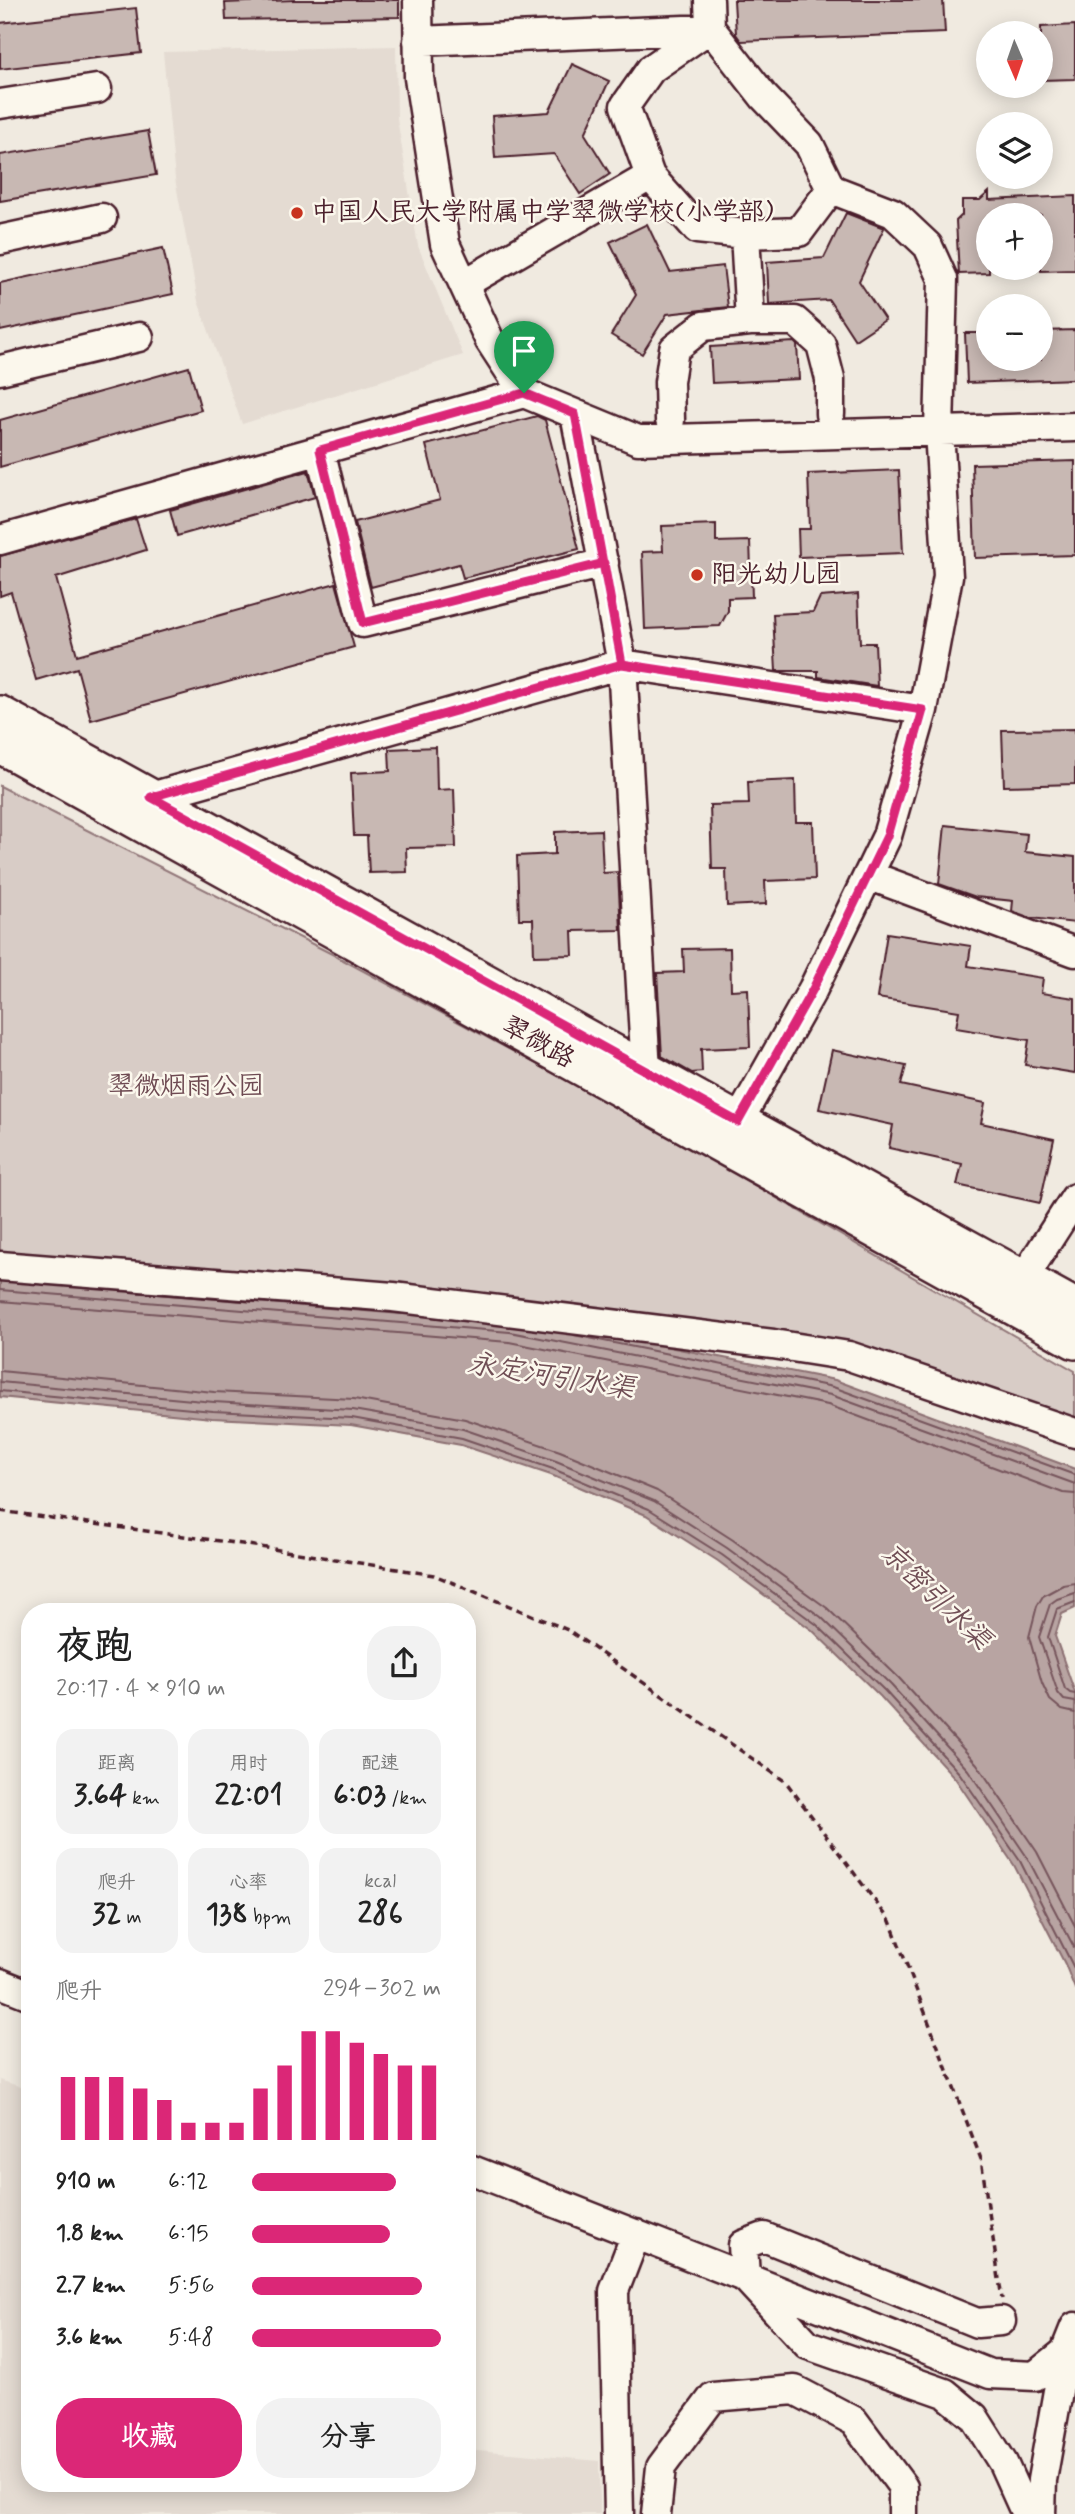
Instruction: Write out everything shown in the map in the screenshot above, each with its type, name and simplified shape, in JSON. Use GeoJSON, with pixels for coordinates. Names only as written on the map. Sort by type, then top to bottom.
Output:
{"type":"FeatureCollection","features":[{"type":"Feature","properties":{"kind":"main road","name":"翠微路"},"geometry":{"type":"LineString","coordinates":[[0,714],[1075,1307]]}},
{"type":"Feature","properties":{"kind":"main road","name":"翠微路"},"geometry":{"type":"LineString","coordinates":[[0,745],[1075,1341]]}},
{"type":"Feature","properties":{"kind":"street"},"geometry":{"type":"LineString","coordinates":[[418,0],[419,78],[445,244],[490,341],[524,393],[638,440],[1075,427]]}},
{"type":"Feature","properties":{"kind":"street"},"geometry":{"type":"LineString","coordinates":[[709,0],[710,29],[764,97],[809,144],[831,189],[893,213],[928,246],[943,279],[939,431],[948,576],[923,710],[887,836],[813,989],[738,1122]]}},
{"type":"Feature","properties":{"kind":"street"},"geometry":{"type":"LineString","coordinates":[[418,41],[710,29]]}},
{"type":"Feature","properties":{"kind":"street"},"geometry":{"type":"LineString","coordinates":[[710,29],[651,69],[625,106],[650,176],[697,229],[744,234],[799,232],[831,189]]}},
{"type":"Feature","properties":{"kind":"street"},"geometry":{"type":"LineString","coordinates":[[0,104],[97,89]]}},
{"type":"Feature","properties":{"kind":"street"},"geometry":{"type":"LineString","coordinates":[[464,284],[650,176]]}},
{"type":"Feature","properties":{"kind":"street"},"geometry":{"type":"LineString","coordinates":[[0,240],[102,218]]}},
{"type":"Feature","properties":{"kind":"street"},"geometry":{"type":"LineString","coordinates":[[744,234],[750,321]]}},
{"type":"Feature","properties":{"kind":"street"},"geometry":{"type":"LineString","coordinates":[[670,419],[669,382],[674,349],[703,326],[750,321],[795,321],[821,344],[830,379],[830,414]]}},
{"type":"Feature","properties":{"kind":"street"},"geometry":{"type":"LineString","coordinates":[[0,370],[139,337]]}},
{"type":"Feature","properties":{"kind":"street"},"geometry":{"type":"LineString","coordinates":[[2,534],[524,393]]}},
{"type":"Feature","properties":{"kind":"street"},"geometry":{"type":"LineString","coordinates":[[575,414],[622,664],[646,1070]]}},
{"type":"Feature","properties":{"kind":"street"},"geometry":{"type":"LineString","coordinates":[[320,450],[363,623],[604,563]]}},
{"type":"Feature","properties":{"kind":"street"},"geometry":{"type":"LineString","coordinates":[[151,797],[622,664],[923,710]]}},
{"type":"Feature","properties":{"kind":"street"},"geometry":{"type":"LineString","coordinates":[[868,875],[1075,952]]}},
{"type":"Feature","properties":{"kind":"street"},"geometry":{"type":"LineString","coordinates":[[1023,1279],[1075,1198]]}},
{"type":"Feature","properties":{"kind":"street"},"geometry":{"type":"LineString","coordinates":[[0,1266],[393,1297],[773,1343],[849,1356],[1075,1433]]}},
{"type":"Feature","properties":{"kind":"street"},"geometry":{"type":"LineString","coordinates":[[0,1983],[21,1991]]}},
{"type":"Feature","properties":{"kind":"street"},"geometry":{"type":"LineString","coordinates":[[476,2172],[990,2374],[1035,2376],[1071,2337]]}},
{"type":"Feature","properties":{"kind":"street"},"geometry":{"type":"LineString","coordinates":[[619,2514],[614,2291],[636,2234]]}},
{"type":"Feature","properties":{"kind":"street"},"geometry":{"type":"LineString","coordinates":[[1001,2321],[977,2323],[764,2237],[743,2245],[745,2277],[808,2345],[946,2393],[974,2417],[1003,2463],[1026,2514]]}},
{"type":"Feature","properties":{"kind":"street"},"geometry":{"type":"LineString","coordinates":[[1041,2514],[1042,2480],[1071,2337]]}},
{"type":"Feature","properties":{"kind":"street"},"geometry":{"type":"LineString","coordinates":[[656,2514],[661,2467],[713,2397],[794,2390],[854,2421],[903,2487],[903,2514]]}},
{"type":"Feature","properties":{"kind":"path"},"geometry":{"type":"LineString","coordinates":[[0,1511],[242,1544],[434,1576],[568,1630],[786,1782],[890,1921],[981,2159],[1003,2310],[1001,2321]]}},
{"type":"Feature","properties":{"kind":"shaded area","name":"中国人民大学附属中学翠微学校(小学部)"},"geometry":{"type":"Polygon","coordinates":[[[396,46],[397,118],[418,246],[463,355],[242,424],[198,301],[175,179],[163,52],[396,46]]]}},
{"type":"Feature","properties":{"kind":"shaded area"},"geometry":{"type":"Polygon","coordinates":[[[0,2080],[21,2087],[21,2492],[476,2492],[476,2450],[599,2461],[600,2514],[0,2514],[0,2080]]]}},
{"type":"Feature","properties":{"kind":"green space","name":"翠微烟雨公园"},"geometry":{"type":"Polygon","coordinates":[[[0,786],[332,954],[663,1132],[1075,1371],[1075,1449],[876,1369],[0,1260],[0,786]]]}},
{"type":"Feature","properties":{"kind":"water"},"geometry":{"type":"Polygon","coordinates":[[[0,1275],[512,1316],[835,1380],[1075,1469],[1075,1608],[1062,1614],[1055,1636],[1075,1693],[1075,1989],[1014,1865],[955,1778],[880,1696],[812,1630],[718,1561],[646,1515],[551,1475],[461,1445],[351,1425],[212,1418],[0,1397],[0,1275]]]}},
{"type":"Feature","properties":{"kind":"building"},"geometry":{"type":"Polygon","coordinates":[[[399,0],[399,17],[226,20],[225,3],[399,0]]]}},
{"type":"Feature","properties":{"kind":"building"},"geometry":{"type":"Polygon","coordinates":[[[734,0],[943,0],[945,33],[741,41],[736,34],[734,0]]]}},
{"type":"Feature","properties":{"kind":"building"},"geometry":{"type":"Polygon","coordinates":[[[136,8],[141,53],[0,69],[0,23],[136,8]]]}},
{"type":"Feature","properties":{"kind":"building"},"geometry":{"type":"Polygon","coordinates":[[[1075,25],[1075,79],[1054,80],[1054,26],[1075,25]]]}},
{"type":"Feature","properties":{"kind":"building"},"geometry":{"type":"Polygon","coordinates":[[[572,64],[609,81],[585,134],[610,174],[580,194],[554,154],[495,158],[492,116],[549,112],[572,64]]]}},
{"type":"Feature","properties":{"kind":"building"},"geometry":{"type":"Polygon","coordinates":[[[148,131],[156,175],[0,201],[0,155],[148,131]]]}},
{"type":"Feature","properties":{"kind":"building"},"geometry":{"type":"Polygon","coordinates":[[[989,192],[989,200],[1075,196],[1075,270],[1053,271],[1053,203],[976,203],[976,273],[959,274],[956,221],[962,215],[962,200],[980,200],[989,192]]]}},
{"type":"Feature","properties":{"kind":"building"},"geometry":{"type":"Polygon","coordinates":[[[846,213],[884,228],[859,281],[885,320],[855,340],[829,300],[769,304],[767,262],[824,258],[846,213]]]}},
{"type":"Feature","properties":{"kind":"building"},"geometry":{"type":"Polygon","coordinates":[[[647,224],[670,272],[723,266],[728,307],[667,314],[642,354],[611,335],[636,295],[610,242],[647,224]]]}},
{"type":"Feature","properties":{"kind":"building"},"geometry":{"type":"Polygon","coordinates":[[[163,248],[173,294],[0,331],[0,283],[163,248]]]}},
{"type":"Feature","properties":{"kind":"building"},"geometry":{"type":"Polygon","coordinates":[[[1075,330],[1075,379],[967,383],[965,333],[976,333],[976,371],[1053,371],[1053,331],[1075,330]]]}},
{"type":"Feature","properties":{"kind":"building"},"geometry":{"type":"Polygon","coordinates":[[[794,342],[797,345],[799,379],[712,383],[710,347],[794,342]]]}},
{"type":"Feature","properties":{"kind":"building"},"geometry":{"type":"Polygon","coordinates":[[[189,367],[201,410],[0,467],[0,420],[189,367]]]}},
{"type":"Feature","properties":{"kind":"building"},"geometry":{"type":"Polygon","coordinates":[[[537,416],[545,420],[579,549],[463,578],[459,564],[371,587],[355,522],[440,500],[426,445],[537,416]]]}},
{"type":"Feature","properties":{"kind":"building"},"geometry":{"type":"Polygon","coordinates":[[[1075,461],[1075,555],[975,558],[972,464],[1075,461]]]}},
{"type":"Feature","properties":{"kind":"building"},"geometry":{"type":"Polygon","coordinates":[[[899,470],[903,553],[799,557],[798,529],[810,529],[808,474],[899,470]]]}},
{"type":"Feature","properties":{"kind":"building"},"geometry":{"type":"Polygon","coordinates":[[[308,471],[315,497],[177,536],[170,510],[308,471]]]}},
{"type":"Feature","properties":{"kind":"building"},"geometry":{"type":"Polygon","coordinates":[[[136,519],[146,550],[56,578],[77,655],[336,583],[354,647],[91,720],[77,668],[36,680],[11,592],[0,596],[0,556],[136,519]]]}},
{"type":"Feature","properties":{"kind":"building","name":"阳光幼儿园"},"geometry":{"type":"Polygon","coordinates":[[[716,524],[716,542],[750,541],[752,597],[728,598],[728,611],[720,626],[645,629],[642,552],[663,551],[662,526],[716,524]]]}},
{"type":"Feature","properties":{"kind":"building"},"geometry":{"type":"Polygon","coordinates":[[[858,594],[860,643],[875,643],[877,686],[818,677],[818,671],[776,671],[773,614],[813,612],[820,597],[858,594]]]}},
{"type":"Feature","properties":{"kind":"building"},"geometry":{"type":"Polygon","coordinates":[[[1075,729],[1075,784],[1004,786],[1002,730],[1075,729]]]}},
{"type":"Feature","properties":{"kind":"building"},"geometry":{"type":"Polygon","coordinates":[[[436,747],[437,790],[454,789],[456,847],[406,848],[407,872],[369,873],[367,836],[354,836],[351,773],[390,771],[389,749],[436,747]]]}},
{"type":"Feature","properties":{"kind":"building"},"geometry":{"type":"Polygon","coordinates":[[[795,780],[796,822],[813,822],[815,879],[765,881],[766,904],[727,906],[726,869],[712,869],[710,805],[749,804],[748,782],[795,780]]]}},
{"type":"Feature","properties":{"kind":"building"},"geometry":{"type":"Polygon","coordinates":[[[945,825],[1027,834],[1025,852],[1075,857],[1075,923],[1031,918],[1012,911],[1013,901],[976,897],[939,884],[945,825]]]}},
{"type":"Feature","properties":{"kind":"building"},"geometry":{"type":"Polygon","coordinates":[[[601,830],[603,873],[618,872],[621,930],[572,931],[573,955],[534,956],[533,919],[519,919],[517,856],[555,854],[555,832],[601,830]]]}},
{"type":"Feature","properties":{"kind":"building"},"geometry":{"type":"Polygon","coordinates":[[[887,933],[971,946],[968,966],[1043,978],[1041,993],[1075,998],[1075,1073],[1025,1065],[1029,1040],[956,1028],[959,1011],[877,998],[887,933]]]}},
{"type":"Feature","properties":{"kind":"building"},"geometry":{"type":"Polygon","coordinates":[[[730,948],[731,990],[748,989],[750,1047],[701,1049],[702,1072],[692,1073],[662,1056],[657,973],[684,972],[683,949],[730,948]]]}},
{"type":"Feature","properties":{"kind":"building"},"geometry":{"type":"Polygon","coordinates":[[[832,1050],[906,1066],[901,1085],[985,1103],[981,1123],[1054,1139],[1040,1203],[957,1185],[962,1164],[889,1148],[893,1125],[819,1109],[832,1050]]]}},
{"type":"Feature","properties":{"kind":"place","name":"中国人民大学附属中学翠微学校(小学部)"},"geometry":{"type":"Point","coordinates":[297,213]}},
{"type":"Feature","properties":{"kind":"place","name":"阳光幼儿园"},"geometry":{"type":"Point","coordinates":[697,575]}},
{"type":"Feature","properties":{"kind":"route"},"geometry":{"type":"LineString","coordinates":[[524,393],[320,450],[363,623],[604,563],[622,664],[923,710],[887,836],[813,989],[738,1122],[151,797],[622,664],[604,563],[575,414],[524,393]]}},
{"type":"Feature","properties":{"kind":"water label","name":"永定河引水渠"},"geometry":{"type":"Point","coordinates":[551,1377]}},
{"type":"Feature","properties":{"kind":"water label","name":"京密引水渠"},"geometry":{"type":"Point","coordinates":[935,1597]}}]}
